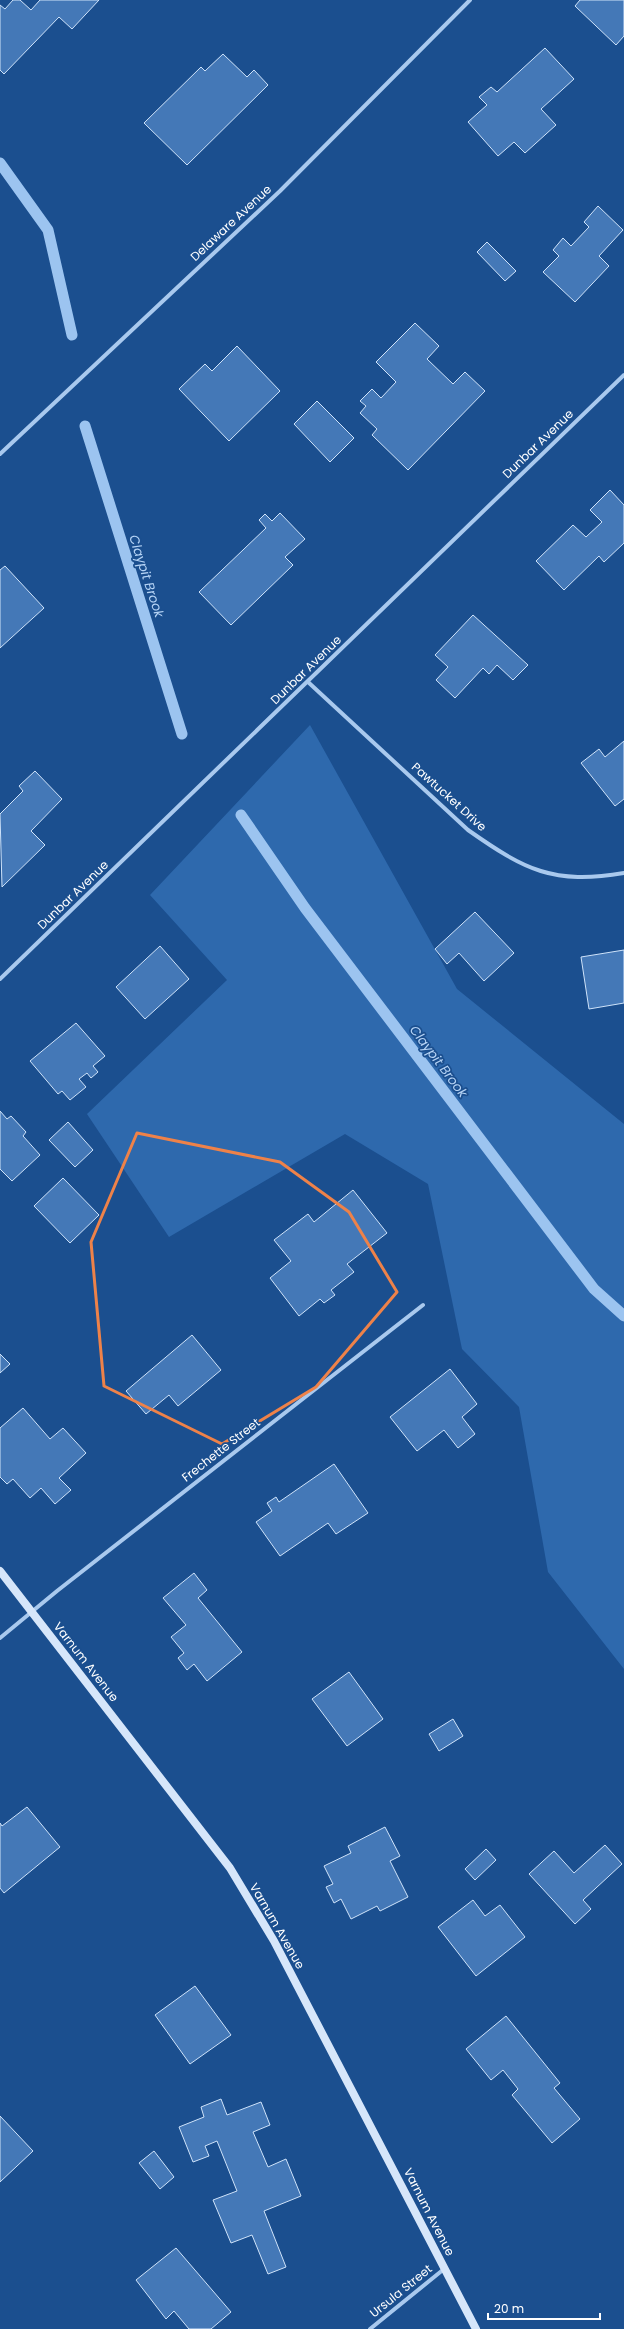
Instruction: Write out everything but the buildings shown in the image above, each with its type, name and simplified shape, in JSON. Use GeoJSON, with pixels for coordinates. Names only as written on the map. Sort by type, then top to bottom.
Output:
{"type":"FeatureCollection","features":[{"type":"Feature","properties":{"kind":"main road","name":"Varnum Avenue"},"geometry":{"type":"LineString","coordinates":[[0,1571],[230,1868],[274,1941],[476,2329]]}},
{"type":"Feature","properties":{"kind":"street","name":"Delaware Avenue"},"geometry":{"type":"LineString","coordinates":[[0,454],[280,191],[470,0]]}},
{"type":"Feature","properties":{"kind":"street","name":"Dunbar Avenue"},"geometry":{"type":"LineString","coordinates":[[0,979],[624,375]]}},
{"type":"Feature","properties":{"kind":"street","name":"Pawtucket Drive"},"geometry":{"type":"LineString","coordinates":[[308,682],[468,830],[497,850],[527,867],[559,876],[593,878],[624,873]]}},
{"type":"Feature","properties":{"kind":"street","name":"Frechette Street"},"geometry":{"type":"LineString","coordinates":[[0,1638],[31,1611],[423,1305]]}},
{"type":"Feature","properties":{"kind":"street","name":"Ursula Street"},"geometry":{"type":"LineString","coordinates":[[370,2329],[444,2269]]}},
{"type":"Feature","properties":{"kind":"highlighted area"},"geometry":{"type":"Polygon","coordinates":[[[137,1133],[280,1162],[349,1212],[397,1292],[316,1387],[222,1444],[104,1386],[91,1242],[137,1133]]]}},
{"type":"Feature","properties":{"kind":"shaded area"},"geometry":{"type":"Polygon","coordinates":[[[310,725],[457,989],[624,1124],[624,1669],[548,1572],[519,1407],[462,1349],[428,1184],[345,1134],[169,1237],[87,1114],[227,980],[150,895],[310,725]]]}},
{"type":"Feature","properties":{"kind":"waterway","name":"Claypit Brook"},"geometry":{"type":"LineString","coordinates":[[0,163],[48,230],[72,335]]}},
{"type":"Feature","properties":{"kind":"waterway","name":"Claypit Brook"},"geometry":{"type":"LineString","coordinates":[[85,426],[182,734]]}},
{"type":"Feature","properties":{"kind":"waterway","name":"Claypit Brook"},"geometry":{"type":"LineString","coordinates":[[241,815],[305,908],[594,1289],[624,1316]]}}]}
